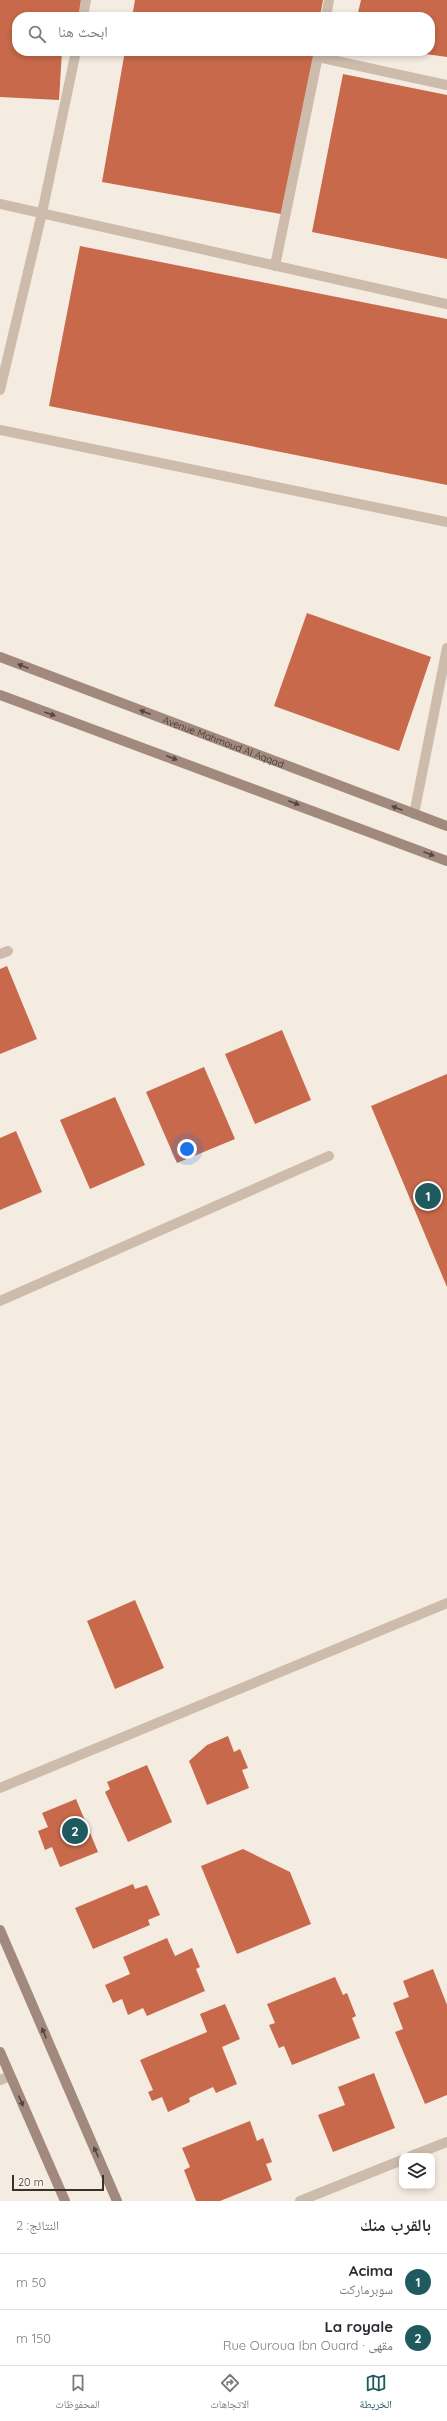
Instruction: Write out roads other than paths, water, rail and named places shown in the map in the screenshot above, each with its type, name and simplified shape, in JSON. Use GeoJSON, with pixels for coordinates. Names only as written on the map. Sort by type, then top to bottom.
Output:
{"type":"FeatureCollection","features":[{"type":"Feature","properties":{"kind":"main road","name":"Avenue Mahmoud Al Aqqad"},"geometry":{"type":"LineString","coordinates":[[0,657],[447,826]]}},
{"type":"Feature","properties":{"kind":"main road"},"geometry":{"type":"LineString","coordinates":[[0,695],[447,861]]}},
{"type":"Feature","properties":{"kind":"main road"},"geometry":{"type":"LineString","coordinates":[[0,1930],[117,2201]]}},
{"type":"Feature","properties":{"kind":"main road"},"geometry":{"type":"LineString","coordinates":[[0,2052],[65,2201]]}},
{"type":"Feature","properties":{"kind":"street"},"geometry":{"type":"LineString","coordinates":[[84,12],[86,0]]}},
{"type":"Feature","properties":{"kind":"street"},"geometry":{"type":"LineString","coordinates":[[327,12],[329,0]]}},
{"type":"Feature","properties":{"kind":"street"},"geometry":{"type":"LineString","coordinates":[[0,390],[42,213],[75,56]]}},
{"type":"Feature","properties":{"kind":"street"},"geometry":{"type":"LineString","coordinates":[[275,266],[318,56]]}},
{"type":"Feature","properties":{"kind":"street"},"geometry":{"type":"LineString","coordinates":[[326,56],[447,85]]}},
{"type":"Feature","properties":{"kind":"street"},"geometry":{"type":"LineString","coordinates":[[0,204],[447,304]]}},
{"type":"Feature","properties":{"kind":"street"},"geometry":{"type":"LineString","coordinates":[[0,430],[447,522]]}},
{"type":"Feature","properties":{"kind":"street"},"geometry":{"type":"LineString","coordinates":[[414,814],[447,648]]}},
{"type":"Feature","properties":{"kind":"street"},"geometry":{"type":"LineString","coordinates":[[0,1300],[329,1156]]}},
{"type":"Feature","properties":{"kind":"street"},"geometry":{"type":"LineString","coordinates":[[0,1788],[447,1603]]}},
{"type":"Feature","properties":{"kind":"street"},"geometry":{"type":"LineString","coordinates":[[0,2080],[10,2076]]}},
{"type":"Feature","properties":{"kind":"street"},"geometry":{"type":"LineString","coordinates":[[419,2153],[447,2142]]}},
{"type":"Feature","properties":{"kind":"street"},"geometry":{"type":"LineString","coordinates":[[300,2201],[399,2161]]}},
{"type":"Feature","properties":{"kind":"place","name":"Acima"},"geometry":{"type":"Point","coordinates":[428,1196]}},
{"type":"Feature","properties":{"kind":"place","name":"La royale"},"geometry":{"type":"Point","coordinates":[75,1831]}}]}
